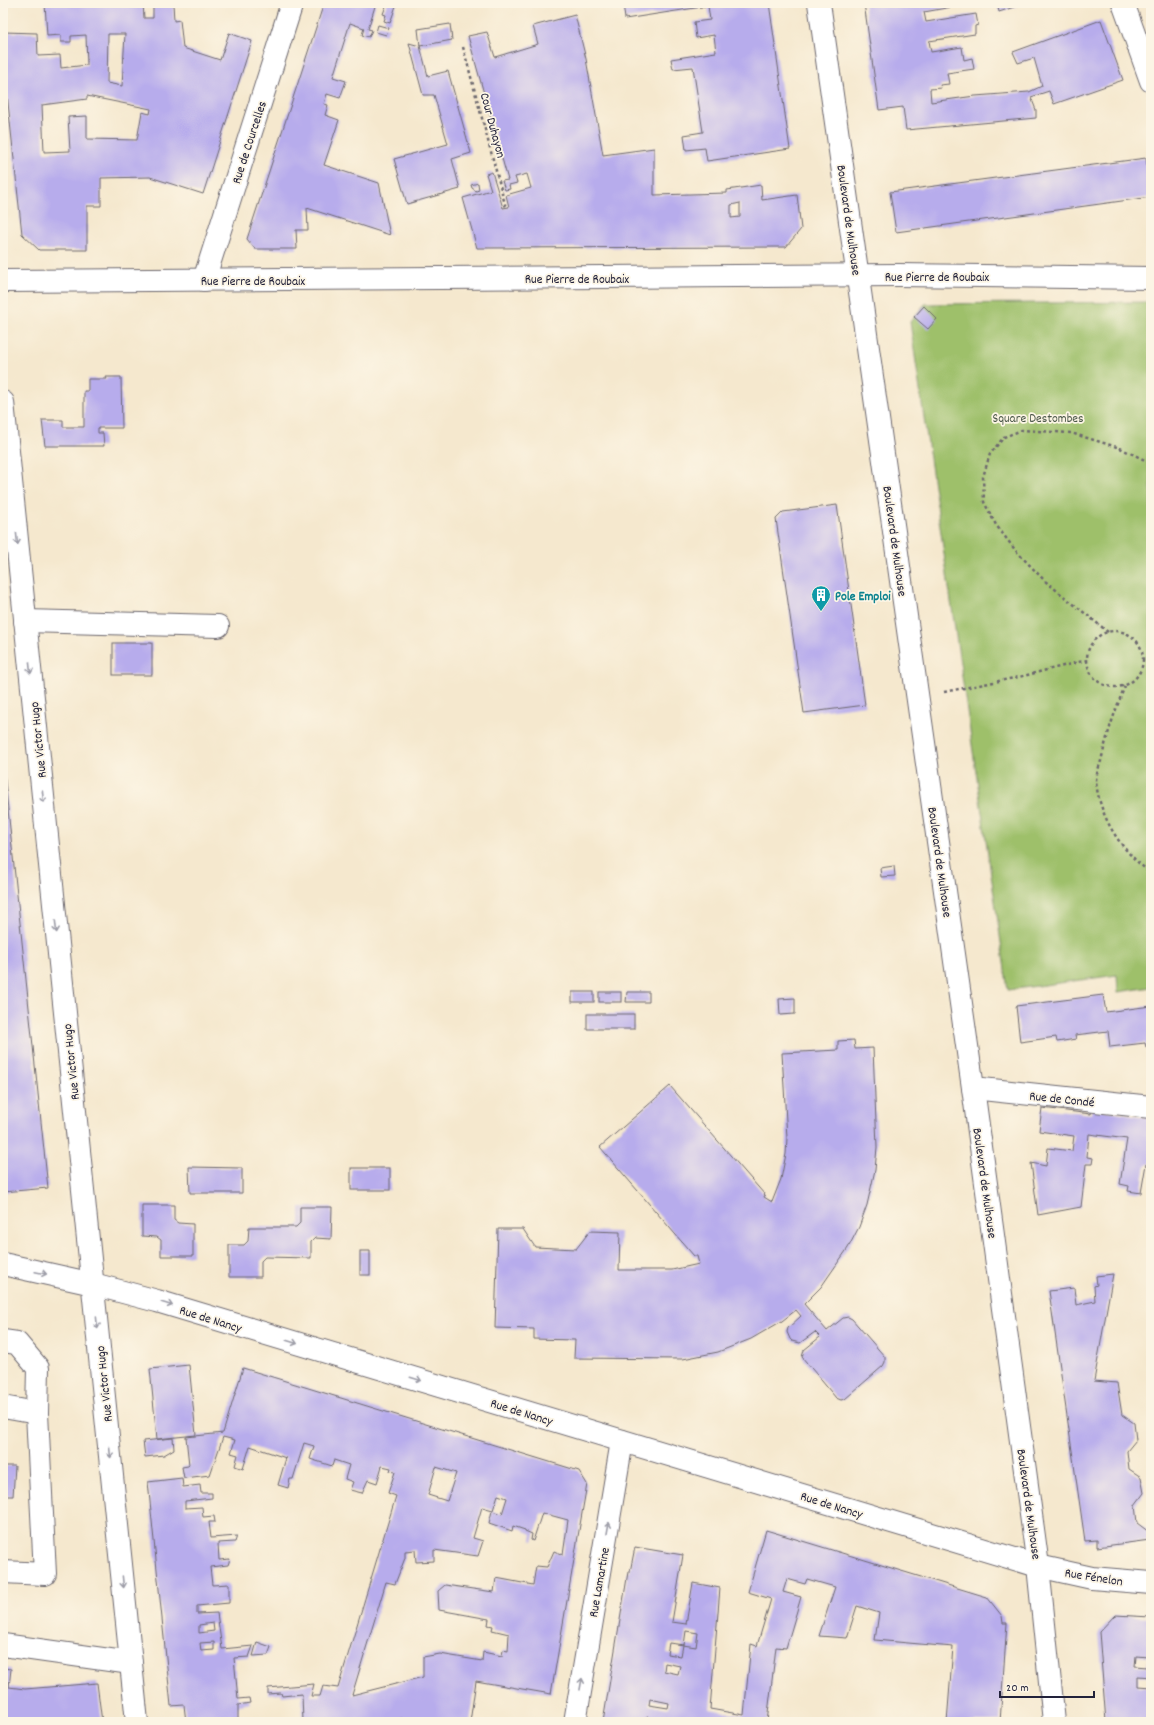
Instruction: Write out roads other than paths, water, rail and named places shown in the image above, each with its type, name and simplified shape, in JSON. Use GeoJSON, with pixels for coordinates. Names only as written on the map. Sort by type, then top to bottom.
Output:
{"type":"FeatureCollection","features":[{"type":"Feature","properties":{"kind":"street","name":"Rue de Courcelles"},"geometry":{"type":"LineString","coordinates":[[204,280],[292,3]]}},
{"type":"Feature","properties":{"kind":"street","name":"Boulevard de Mulhouse"},"geometry":{"type":"LineString","coordinates":[[819,3],[973,1088],[1038,1566],[1054,1722]]}},
{"type":"Feature","properties":{"kind":"street"},"geometry":{"type":"LineString","coordinates":[[1124,3],[1151,81]]}},
{"type":"Feature","properties":{"kind":"street","name":"Rue Pierre de Roubaix"},"geometry":{"type":"LineString","coordinates":[[3,281],[858,275],[1151,278]]}},
{"type":"Feature","properties":{"kind":"street","name":"Rue Victor Hugo"},"geometry":{"type":"LineString","coordinates":[[3,402],[137,1722]]}},
{"type":"Feature","properties":{"kind":"street"},"geometry":{"type":"LineString","coordinates":[[25,621],[218,626]]}},
{"type":"Feature","properties":{"kind":"street","name":"Rue de Condé"},"geometry":{"type":"LineString","coordinates":[[973,1088],[1151,1107]]}},
{"type":"Feature","properties":{"kind":"street","name":"Rue de Nancy"},"geometry":{"type":"LineString","coordinates":[[3,1264],[93,1284],[157,1301],[1038,1566]]}},
{"type":"Feature","properties":{"kind":"street"},"geometry":{"type":"LineString","coordinates":[[3,1341],[16,1344],[38,1368],[37,1413],[45,1574],[3,1572]]}},
{"type":"Feature","properties":{"kind":"street"},"geometry":{"type":"LineString","coordinates":[[3,1407],[37,1413]]}},
{"type":"Feature","properties":{"kind":"street","name":"Rue Lamartine"},"geometry":{"type":"LineString","coordinates":[[575,1722],[622,1441]]}},
{"type":"Feature","properties":{"kind":"street","name":"Rue Fénelon"},"geometry":{"type":"LineString","coordinates":[[1038,1566],[1092,1578],[1151,1584]]}},
{"type":"Feature","properties":{"kind":"street"},"geometry":{"type":"LineString","coordinates":[[3,1645],[131,1663]]}},
{"type":"Feature","properties":{"kind":"place","name":"Pole Emploi"},"geometry":{"type":"Point","coordinates":[821,612]}},
{"type":"Feature","properties":{"kind":"park label","name":"Square Destombes"},"geometry":{"type":"Point","coordinates":[1038,417]}}]}
